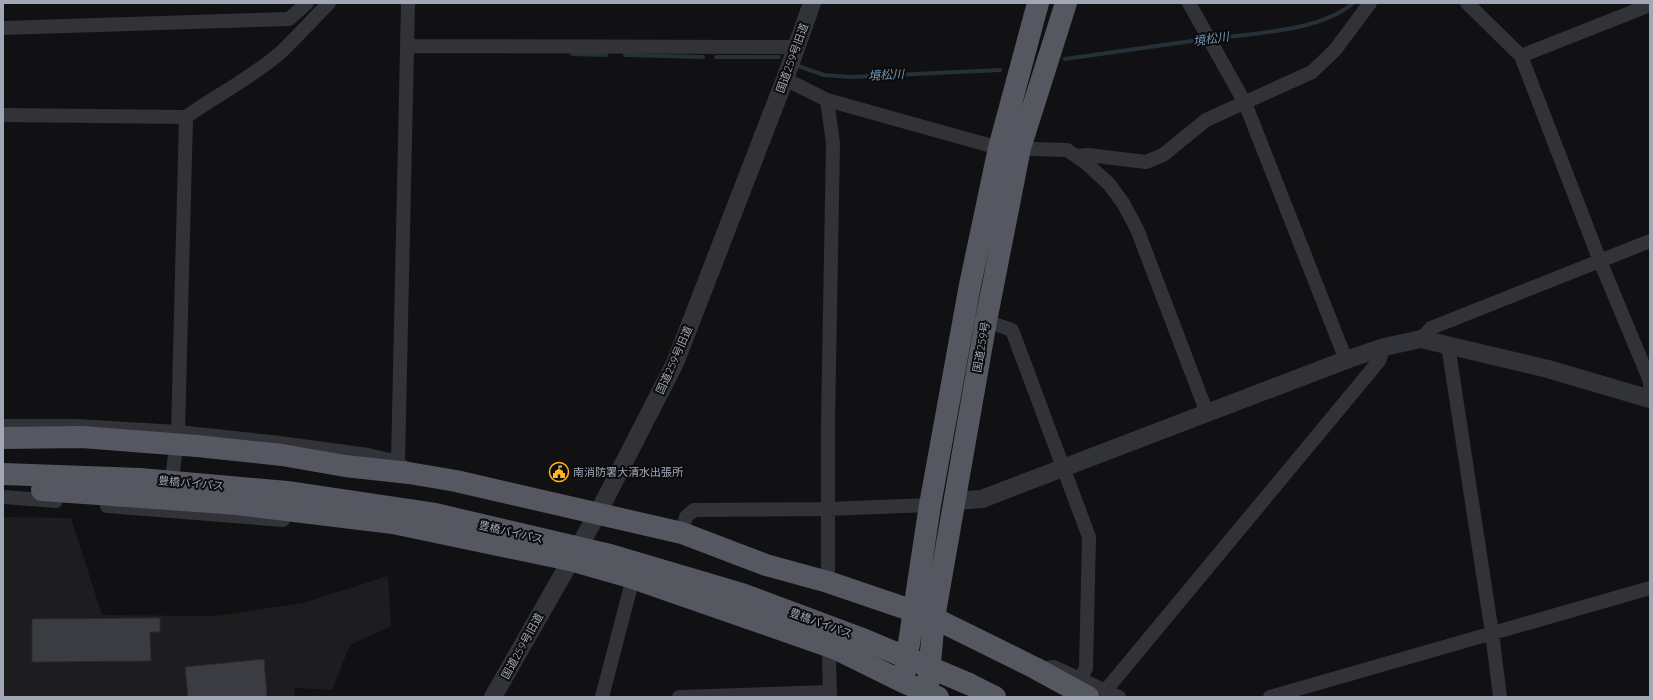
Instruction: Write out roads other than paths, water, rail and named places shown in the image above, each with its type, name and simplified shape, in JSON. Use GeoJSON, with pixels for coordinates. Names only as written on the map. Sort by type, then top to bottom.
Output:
{"type":"FeatureCollection","features":[{"type":"Feature","properties":{"kind":"highway","name":"国道259号"},"geometry":{"type":"LineString","coordinates":[[901,689],[924,615],[955,501],[986,321],[1010,148],[1038,3]]}},
{"type":"Feature","properties":{"kind":"highway","name":"国道259号"},"geometry":{"type":"LineString","coordinates":[[930,695],[924,615],[930,505],[970,285],[1010,148],[1066,3]]}},
{"type":"Feature","properties":{"kind":"highway"},"geometry":{"type":"LineString","coordinates":[[3,438],[82,438],[197,446],[282,455],[345,466],[404,467],[456,481],[682,533],[766,565],[828,582],[924,615],[1035,668],[1092,688]]}},
{"type":"Feature","properties":{"kind":"highway","name":"豊橋バイパス"},"geometry":{"type":"LineString","coordinates":[[3,474],[140,479],[287,492],[435,514],[610,555],[742,594],[860,638],[969,684],[995,697]]}},
{"type":"Feature","properties":{"kind":"highway"},"geometry":{"type":"LineString","coordinates":[[3,487],[237,504],[393,523],[570,560],[633,578],[834,648],[901,689],[930,695]]}},
{"type":"Feature","properties":{"kind":"street"},"geometry":{"type":"LineString","coordinates":[[3,28],[289,19],[307,3]]}},
{"type":"Feature","properties":{"kind":"street"},"geometry":{"type":"LineString","coordinates":[[3,115],[186,116],[246,79],[280,53],[329,3]]}},
{"type":"Feature","properties":{"kind":"street"},"geometry":{"type":"LineString","coordinates":[[3,426],[77,426],[178,432],[280,443],[368,455],[404,467],[408,3]]}},
{"type":"Feature","properties":{"kind":"street","name":"国道259号旧道"},"geometry":{"type":"LineString","coordinates":[[493,697],[598,513],[675,362],[785,79],[812,3]]}},
{"type":"Feature","properties":{"kind":"street"},"geometry":{"type":"LineString","coordinates":[[1189,3],[1245,103],[1346,360]]}},
{"type":"Feature","properties":{"kind":"street"},"geometry":{"type":"LineString","coordinates":[[1077,156],[1088,155],[1146,162],[1163,155],[1206,120],[1312,72],[1335,50],[1370,3]]}},
{"type":"Feature","properties":{"kind":"street"},"geometry":{"type":"LineString","coordinates":[[955,501],[982,499],[1346,360],[1384,347],[1421,339],[1548,369],[1650,399],[1650,381],[1600,261],[1521,56],[1467,3]]}},
{"type":"Feature","properties":{"kind":"street"},"geometry":{"type":"LineString","coordinates":[[1521,56],[1650,5]]}},
{"type":"Feature","properties":{"kind":"street"},"geometry":{"type":"LineString","coordinates":[[407,46],[797,46]]}},
{"type":"Feature","properties":{"kind":"street"},"geometry":{"type":"LineString","coordinates":[[785,79],[828,100],[1010,148],[1067,150],[1077,156],[1109,184],[1123,203],[1137,229],[1207,413]]}},
{"type":"Feature","properties":{"kind":"street"},"geometry":{"type":"LineString","coordinates":[[828,100],[833,143],[827,508],[828,582]]}},
{"type":"Feature","properties":{"kind":"street"},"geometry":{"type":"LineString","coordinates":[[168,510],[178,432],[186,116]]}},
{"type":"Feature","properties":{"kind":"street"},"geometry":{"type":"LineString","coordinates":[[1421,339],[1431,328],[1650,241]]}},
{"type":"Feature","properties":{"kind":"street"},"geometry":{"type":"LineString","coordinates":[[986,321],[1012,330],[1089,538],[1086,668],[1092,688]]}},
{"type":"Feature","properties":{"kind":"street"},"geometry":{"type":"LineString","coordinates":[[1448,345],[1492,633],[1500,697]]}},
{"type":"Feature","properties":{"kind":"street"},"geometry":{"type":"LineString","coordinates":[[1092,688],[1379,361],[1384,347]]}},
{"type":"Feature","properties":{"kind":"street"},"geometry":{"type":"LineString","coordinates":[[3,497],[168,510],[338,527],[393,523]]}},
{"type":"Feature","properties":{"kind":"street"},"geometry":{"type":"LineString","coordinates":[[682,533],[686,517],[694,510],[930,505]]}},
{"type":"Feature","properties":{"kind":"street"},"geometry":{"type":"LineString","coordinates":[[602,697],[633,578]]}},
{"type":"Feature","properties":{"kind":"street"},"geometry":{"type":"LineString","coordinates":[[1270,697],[1650,588]]}},
{"type":"Feature","properties":{"kind":"street"},"geometry":{"type":"LineString","coordinates":[[679,697],[830,695],[829,659],[834,648]]}},
{"type":"Feature","properties":{"kind":"street"},"geometry":{"type":"LineString","coordinates":[[1092,688],[1119,697]]}},
{"type":"Feature","properties":{"kind":"waterway","name":"境松川"},"geometry":{"type":"LineString","coordinates":[[1212,39],[1306,25],[1324,20],[1353,3]]}},
{"type":"Feature","properties":{"kind":"waterway","name":"境松川"},"geometry":{"type":"LineString","coordinates":[[1065,59],[1206,39]]}},
{"type":"Feature","properties":{"kind":"waterway","name":"境松川"},"geometry":{"type":"LineString","coordinates":[[572,54],[606,55]]}},
{"type":"Feature","properties":{"kind":"waterway","name":"境松川"},"geometry":{"type":"LineString","coordinates":[[625,55],[703,57]]}},
{"type":"Feature","properties":{"kind":"waterway","name":"境松川"},"geometry":{"type":"LineString","coordinates":[[716,57],[779,57]]}},
{"type":"Feature","properties":{"kind":"waterway","name":"境松川"},"geometry":{"type":"LineString","coordinates":[[798,66],[824,75],[851,77],[1000,70]]}},
{"type":"Feature","properties":{"kind":"place","name":"南消防署大清水出張所"},"geometry":{"type":"Point","coordinates":[559,472]}}]}
